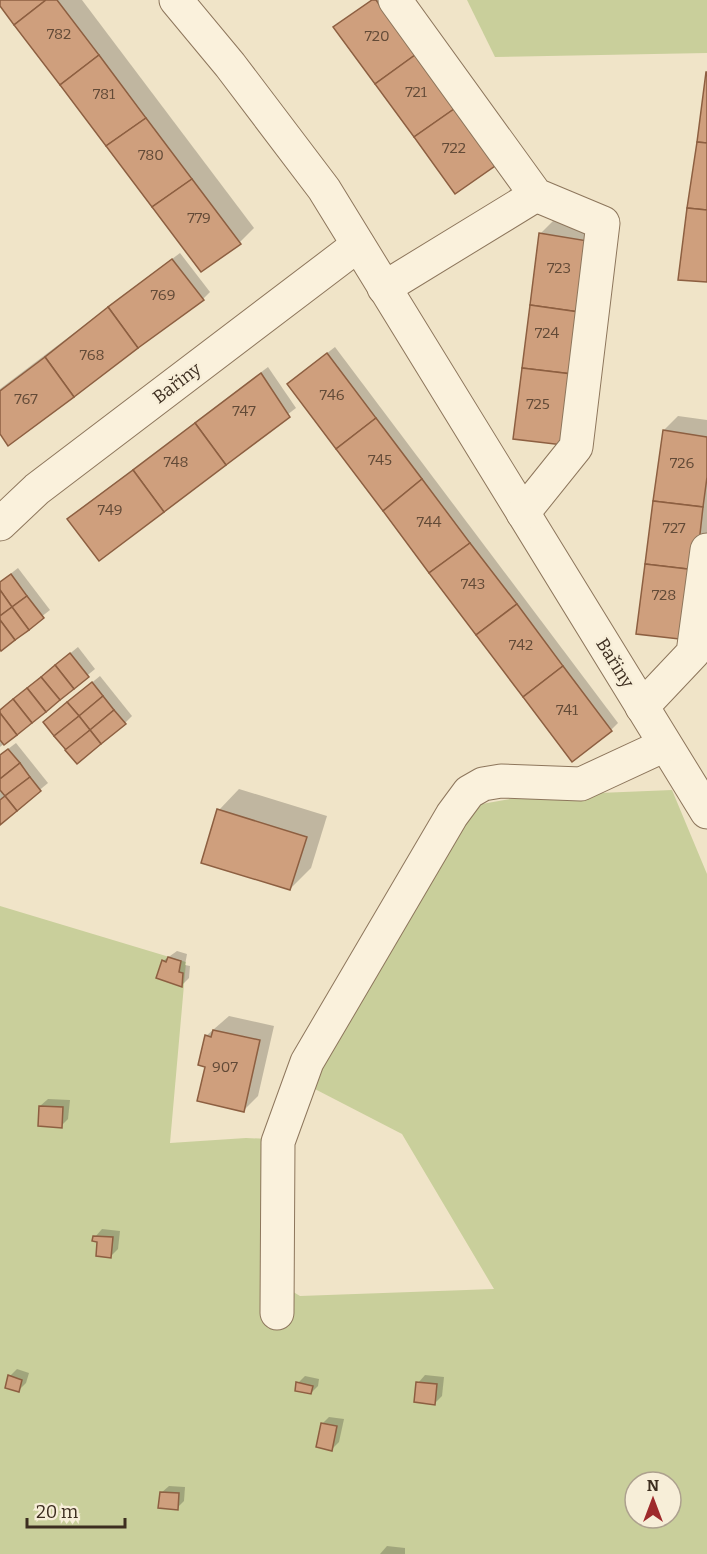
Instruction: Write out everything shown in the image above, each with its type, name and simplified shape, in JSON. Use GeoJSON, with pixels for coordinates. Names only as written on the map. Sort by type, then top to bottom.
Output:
{"type":"FeatureCollection","features":[{"type":"Feature","properties":{"kind":"street","name":"Bařiny"},"geometry":{"type":"LineString","coordinates":[[176,0],[230,65],[324,189],[707,812]]}},
{"type":"Feature","properties":{"kind":"street"},"geometry":{"type":"LineString","coordinates":[[395,0],[536,195],[603,223],[576,447],[523,513]]}},
{"type":"Feature","properties":{"kind":"street"},"geometry":{"type":"LineString","coordinates":[[384,288],[536,195]]}},
{"type":"Feature","properties":{"kind":"street","name":"Bařiny"},"geometry":{"type":"LineString","coordinates":[[0,524],[37,489],[358,245]]}},
{"type":"Feature","properties":{"kind":"street"},"geometry":{"type":"LineString","coordinates":[[642,707],[693,653],[707,550]]}},
{"type":"Feature","properties":{"kind":"street"},"geometry":{"type":"LineString","coordinates":[[278,1313],[279,1142],[307,1062],[452,815],[469,792],[483,784],[501,781],[581,784],[665,745]]}},
{"type":"Feature","properties":{"kind":"green space"},"geometry":{"type":"Polygon","coordinates":[[[467,0],[707,0],[707,53],[495,57],[467,0]]]}},
{"type":"Feature","properties":{"kind":"green space"},"geometry":{"type":"Polygon","coordinates":[[[672,790],[707,874],[707,1554],[0,1554],[0,906],[186,962],[170,1143],[246,1138],[293,1140],[285,1287],[300,1296],[494,1289],[402,1134],[309,1086],[465,807],[526,796],[672,790]]]}},
{"type":"Feature","properties":{"kind":"building"},"geometry":{"type":"Polygon","coordinates":[[[0,0],[46,0],[14,25],[0,6],[0,0]]]}},
{"type":"Feature","properties":{"kind":"building"},"geometry":{"type":"Polygon","coordinates":[[[46,0],[57,0],[99,55],[60,85],[14,25],[46,0]]]}},
{"type":"Feature","properties":{"kind":"building"},"geometry":{"type":"Polygon","coordinates":[[[372,0],[376,0],[415,55],[375,84],[333,27],[372,0]]]}},
{"type":"Feature","properties":{"kind":"building"},"geometry":{"type":"Polygon","coordinates":[[[99,55],[146,118],[106,146],[60,85],[99,55]]]}},
{"type":"Feature","properties":{"kind":"building"},"geometry":{"type":"Polygon","coordinates":[[[415,55],[454,109],[414,137],[375,84],[415,55]]]}},
{"type":"Feature","properties":{"kind":"building"},"geometry":{"type":"Polygon","coordinates":[[[707,72],[707,143],[697,142],[707,72]]]}},
{"type":"Feature","properties":{"kind":"building"},"geometry":{"type":"Polygon","coordinates":[[[454,109],[495,166],[455,194],[414,137],[454,109]]]}},
{"type":"Feature","properties":{"kind":"building"},"geometry":{"type":"Polygon","coordinates":[[[146,118],[192,179],[152,207],[106,146],[146,118]]]}},
{"type":"Feature","properties":{"kind":"building"},"geometry":{"type":"Polygon","coordinates":[[[697,142],[707,143],[707,210],[687,208],[697,142]]]}},
{"type":"Feature","properties":{"kind":"building"},"geometry":{"type":"Polygon","coordinates":[[[192,179],[241,244],[201,272],[152,207],[192,179]]]}},
{"type":"Feature","properties":{"kind":"building"},"geometry":{"type":"Polygon","coordinates":[[[687,208],[707,210],[707,282],[678,280],[687,208]]]}},
{"type":"Feature","properties":{"kind":"building"},"geometry":{"type":"Polygon","coordinates":[[[539,233],[588,241],[579,312],[530,305],[539,233]]]}},
{"type":"Feature","properties":{"kind":"building"},"geometry":{"type":"Polygon","coordinates":[[[172,259],[204,300],[138,348],[108,307],[172,259]]]}},
{"type":"Feature","properties":{"kind":"building"},"geometry":{"type":"Polygon","coordinates":[[[530,305],[579,312],[572,374],[522,368],[530,305]]]}},
{"type":"Feature","properties":{"kind":"building"},"geometry":{"type":"Polygon","coordinates":[[[108,307],[138,348],[74,397],[45,357],[108,307]]]}},
{"type":"Feature","properties":{"kind":"building"},"geometry":{"type":"Polygon","coordinates":[[[327,353],[376,418],[336,449],[287,384],[327,353]]]}},
{"type":"Feature","properties":{"kind":"building"},"geometry":{"type":"Polygon","coordinates":[[[45,357],[74,397],[8,446],[0,434],[0,391],[45,357]]]}},
{"type":"Feature","properties":{"kind":"building"},"geometry":{"type":"Polygon","coordinates":[[[522,368],[572,374],[563,445],[513,439],[522,368]]]}},
{"type":"Feature","properties":{"kind":"building"},"geometry":{"type":"Polygon","coordinates":[[[261,373],[290,417],[226,465],[195,423],[261,373]]]}},
{"type":"Feature","properties":{"kind":"building"},"geometry":{"type":"Polygon","coordinates":[[[376,418],[422,479],[383,511],[336,449],[376,418]]]}},
{"type":"Feature","properties":{"kind":"building"},"geometry":{"type":"Polygon","coordinates":[[[195,423],[226,465],[164,512],[133,470],[195,423]]]}},
{"type":"Feature","properties":{"kind":"building"},"geometry":{"type":"Polygon","coordinates":[[[663,430],[707,437],[707,477],[703,507],[653,501],[663,430]]]}},
{"type":"Feature","properties":{"kind":"building"},"geometry":{"type":"Polygon","coordinates":[[[133,470],[164,512],[99,561],[67,519],[133,470]]]}},
{"type":"Feature","properties":{"kind":"building"},"geometry":{"type":"Polygon","coordinates":[[[422,479],[470,543],[429,573],[383,511],[422,479]]]}},
{"type":"Feature","properties":{"kind":"building"},"geometry":{"type":"Polygon","coordinates":[[[653,501],[703,507],[696,570],[645,564],[653,501]]]}},
{"type":"Feature","properties":{"kind":"building"},"geometry":{"type":"Polygon","coordinates":[[[470,543],[517,604],[476,635],[429,573],[470,543]]]}},
{"type":"Feature","properties":{"kind":"building"},"geometry":{"type":"Polygon","coordinates":[[[645,564],[696,570],[688,640],[636,634],[645,564]]]}},
{"type":"Feature","properties":{"kind":"building"},"geometry":{"type":"Polygon","coordinates":[[[11,574],[27,596],[12,607],[0,590],[0,582],[11,574]]]}},
{"type":"Feature","properties":{"kind":"building"},"geometry":{"type":"Polygon","coordinates":[[[0,590],[12,607],[0,616],[0,590]]]}},
{"type":"Feature","properties":{"kind":"building"},"geometry":{"type":"Polygon","coordinates":[[[27,596],[44,618],[29,630],[12,607],[27,596]]]}},
{"type":"Feature","properties":{"kind":"building"},"geometry":{"type":"Polygon","coordinates":[[[517,604],[563,666],[523,697],[476,635],[517,604]]]}},
{"type":"Feature","properties":{"kind":"building"},"geometry":{"type":"Polygon","coordinates":[[[12,607],[29,630],[15,640],[0,620],[0,616],[12,607]]]}},
{"type":"Feature","properties":{"kind":"building"},"geometry":{"type":"Polygon","coordinates":[[[0,620],[15,640],[1,651],[0,649],[0,620]]]}},
{"type":"Feature","properties":{"kind":"building"},"geometry":{"type":"Polygon","coordinates":[[[70,653],[89,677],[74,689],[55,665],[70,653]]]}},
{"type":"Feature","properties":{"kind":"building"},"geometry":{"type":"Polygon","coordinates":[[[55,665],[74,689],[60,700],[41,677],[55,665]]]}},
{"type":"Feature","properties":{"kind":"building"},"geometry":{"type":"Polygon","coordinates":[[[563,666],[612,731],[572,762],[523,697],[563,666]]]}},
{"type":"Feature","properties":{"kind":"building"},"geometry":{"type":"Polygon","coordinates":[[[41,677],[60,700],[46,712],[27,688],[41,677]]]}},
{"type":"Feature","properties":{"kind":"building"},"geometry":{"type":"Polygon","coordinates":[[[92,682],[103,696],[79,716],[67,702],[92,682]]]}},
{"type":"Feature","properties":{"kind":"building"},"geometry":{"type":"Polygon","coordinates":[[[27,688],[46,712],[32,723],[13,699],[27,688]]]}},
{"type":"Feature","properties":{"kind":"building"},"geometry":{"type":"Polygon","coordinates":[[[103,696],[114,710],[90,730],[79,716],[103,696]]]}},
{"type":"Feature","properties":{"kind":"building"},"geometry":{"type":"Polygon","coordinates":[[[13,699],[32,723],[17,735],[0,713],[0,710],[13,699]]]}},
{"type":"Feature","properties":{"kind":"building"},"geometry":{"type":"Polygon","coordinates":[[[67,702],[79,716],[54,736],[43,722],[67,702]]]}},
{"type":"Feature","properties":{"kind":"building"},"geometry":{"type":"Polygon","coordinates":[[[114,710],[126,724],[101,744],[90,730],[114,710]]]}},
{"type":"Feature","properties":{"kind":"building"},"geometry":{"type":"Polygon","coordinates":[[[0,713],[17,735],[4,745],[0,740],[0,713]]]}},
{"type":"Feature","properties":{"kind":"building"},"geometry":{"type":"Polygon","coordinates":[[[79,716],[90,730],[66,750],[54,736],[79,716]]]}},
{"type":"Feature","properties":{"kind":"building"},"geometry":{"type":"Polygon","coordinates":[[[90,730],[101,744],[77,764],[65,750],[90,730]]]}},
{"type":"Feature","properties":{"kind":"building"},"geometry":{"type":"Polygon","coordinates":[[[8,749],[20,763],[0,779],[0,755],[8,749]]]}},
{"type":"Feature","properties":{"kind":"building"},"geometry":{"type":"Polygon","coordinates":[[[20,763],[30,777],[5,796],[0,790],[0,779],[20,763]]]}},
{"type":"Feature","properties":{"kind":"building"},"geometry":{"type":"Polygon","coordinates":[[[30,777],[41,791],[17,811],[5,796],[30,777]]]}},
{"type":"Feature","properties":{"kind":"building"},"geometry":{"type":"Polygon","coordinates":[[[5,796],[17,811],[0,825],[0,800],[5,796]]]}},
{"type":"Feature","properties":{"kind":"building"},"geometry":{"type":"Polygon","coordinates":[[[217,809],[307,837],[290,890],[201,863],[217,809]]]}},
{"type":"Feature","properties":{"kind":"building"},"geometry":{"type":"Polygon","coordinates":[[[168,957],[181,961],[179,972],[183,973],[182,987],[156,978],[162,960],[166,962],[168,957]]]}},
{"type":"Feature","properties":{"kind":"building"},"geometry":{"type":"Polygon","coordinates":[[[213,1030],[260,1040],[244,1112],[197,1101],[205,1067],[198,1065],[205,1035],[211,1037],[213,1030]]]}},
{"type":"Feature","properties":{"kind":"building"},"geometry":{"type":"Polygon","coordinates":[[[39,1106],[63,1107],[62,1128],[38,1126],[39,1106]]]}},
{"type":"Feature","properties":{"kind":"building"},"geometry":{"type":"Polygon","coordinates":[[[93,1236],[113,1237],[111,1258],[96,1256],[97,1242],[92,1241],[93,1236]]]}},
{"type":"Feature","properties":{"kind":"building"},"geometry":{"type":"Polygon","coordinates":[[[8,1375],[22,1380],[19,1392],[5,1388],[8,1375]]]}},
{"type":"Feature","properties":{"kind":"building"},"geometry":{"type":"Polygon","coordinates":[[[296,1382],[313,1386],[311,1394],[295,1391],[296,1382]]]}},
{"type":"Feature","properties":{"kind":"building"},"geometry":{"type":"Polygon","coordinates":[[[416,1382],[437,1384],[435,1405],[414,1402],[416,1382]]]}},
{"type":"Feature","properties":{"kind":"building"},"geometry":{"type":"Polygon","coordinates":[[[321,1423],[337,1426],[332,1451],[316,1447],[321,1423]]]}},
{"type":"Feature","properties":{"kind":"building"},"geometry":{"type":"Polygon","coordinates":[[[160,1492],[179,1493],[178,1510],[158,1508],[160,1492]]]}}]}
